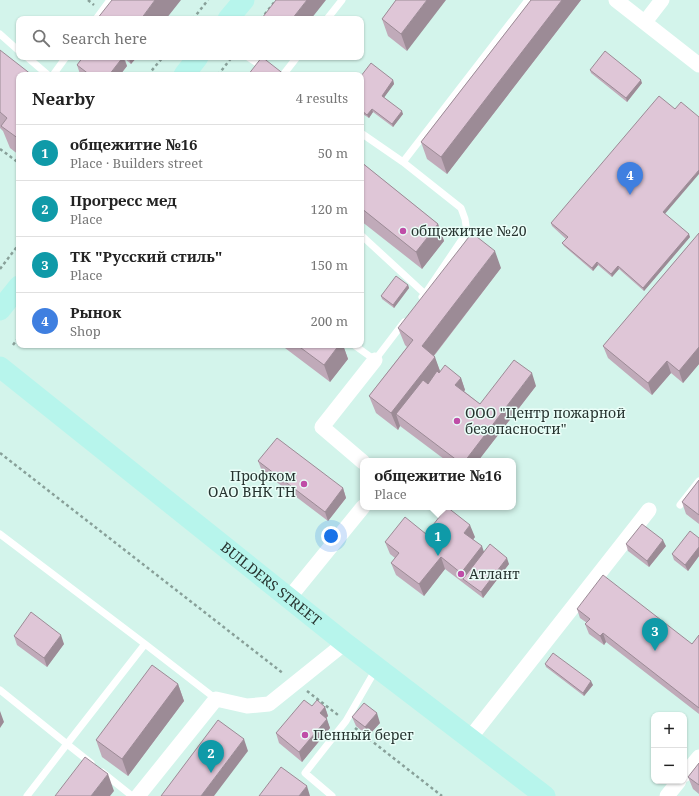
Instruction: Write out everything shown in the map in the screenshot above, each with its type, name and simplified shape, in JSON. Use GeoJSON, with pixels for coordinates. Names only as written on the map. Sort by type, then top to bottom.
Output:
{"type":"FeatureCollection","features":[{"type":"Feature","properties":{"kind":"main road"},"geometry":{"type":"LineString","coordinates":[[231,16],[244,0]]}},
{"type":"Feature","properties":{"kind":"main road"},"geometry":{"type":"LineString","coordinates":[[186,72],[196,60]]}},
{"type":"Feature","properties":{"kind":"main road"},"geometry":{"type":"LineString","coordinates":[[0,310],[16,290]]}},
{"type":"Feature","properties":{"kind":"main road","name":"BUILDERS STREET"},"geometry":{"type":"LineString","coordinates":[[0,367],[289,598],[545,796]]}},
{"type":"Feature","properties":{"kind":"street"},"geometry":{"type":"LineString","coordinates":[[616,0],[699,65]]}},
{"type":"Feature","properties":{"kind":"street"},"geometry":{"type":"LineString","coordinates":[[644,22],[662,0]]}},
{"type":"Feature","properties":{"kind":"street"},"geometry":{"type":"LineString","coordinates":[[360,459],[322,427],[375,360]]}},
{"type":"Feature","properties":{"kind":"street"},"geometry":{"type":"LineString","coordinates":[[289,598],[361,510]]}},
{"type":"Feature","properties":{"kind":"street"},"geometry":{"type":"LineString","coordinates":[[470,738],[649,510]]}},
{"type":"Feature","properties":{"kind":"street"},"geometry":{"type":"LineString","coordinates":[[138,796],[216,698],[247,706],[269,704],[345,642]]}},
{"type":"Feature","properties":{"kind":"street"},"geometry":{"type":"LineString","coordinates":[[687,771],[699,757]]}},
{"type":"Feature","properties":{"kind":"street"},"geometry":{"type":"LineString","coordinates":[[667,796],[677,784]]}},
{"type":"Feature","properties":{"kind":"lane"},"geometry":{"type":"LineString","coordinates":[[98,16],[110,0]]}},
{"type":"Feature","properties":{"kind":"lane"},"geometry":{"type":"LineString","coordinates":[[329,16],[342,0]]}},
{"type":"Feature","properties":{"kind":"lane"},"geometry":{"type":"LineString","coordinates":[[403,162],[528,0]]}},
{"type":"Feature","properties":{"kind":"lane"},"geometry":{"type":"LineString","coordinates":[[0,34],[16,47]]}},
{"type":"Feature","properties":{"kind":"lane"},"geometry":{"type":"LineString","coordinates":[[30,60],[44,72]]}},
{"type":"Feature","properties":{"kind":"lane"},"geometry":{"type":"LineString","coordinates":[[55,72],[64,60]]}},
{"type":"Feature","properties":{"kind":"lane"},"geometry":{"type":"LineString","coordinates":[[252,60],[270,72]]}},
{"type":"Feature","properties":{"kind":"lane"},"geometry":{"type":"LineString","coordinates":[[285,72],[295,60]]}},
{"type":"Feature","properties":{"kind":"lane"},"geometry":{"type":"LineString","coordinates":[[364,135],[403,162],[461,208],[465,219],[468,232],[416,306]]}},
{"type":"Feature","properties":{"kind":"lane"},"geometry":{"type":"LineString","coordinates":[[364,238],[425,294]]}},
{"type":"Feature","properties":{"kind":"lane"},"geometry":{"type":"LineString","coordinates":[[358,348],[375,360],[407,318]]}},
{"type":"Feature","properties":{"kind":"lane"},"geometry":{"type":"LineString","coordinates":[[680,505],[699,481]]}},
{"type":"Feature","properties":{"kind":"lane"},"geometry":{"type":"LineString","coordinates":[[0,534],[216,698]]}},
{"type":"Feature","properties":{"kind":"lane"},"geometry":{"type":"LineString","coordinates":[[27,796],[145,644]]}},
{"type":"Feature","properties":{"kind":"lane"},"geometry":{"type":"LineString","coordinates":[[332,796],[305,773],[346,721],[377,667]]}},
{"type":"Feature","properties":{"kind":"lane"},"geometry":{"type":"LineString","coordinates":[[0,690],[132,796]]}},
{"type":"Feature","properties":{"kind":"path"},"geometry":{"type":"LineString","coordinates":[[195,16],[208,0]]}},
{"type":"Feature","properties":{"kind":"path"},"geometry":{"type":"LineString","coordinates":[[263,16],[276,0]]}},
{"type":"Feature","properties":{"kind":"path"},"geometry":{"type":"LineString","coordinates":[[150,72],[160,60]]}},
{"type":"Feature","properties":{"kind":"path"},"geometry":{"type":"LineString","coordinates":[[220,72],[230,60]]}},
{"type":"Feature","properties":{"kind":"path"},"geometry":{"type":"LineString","coordinates":[[0,149],[16,161]]}},
{"type":"Feature","properties":{"kind":"path"},"geometry":{"type":"LineString","coordinates":[[0,268],[16,248]]}},
{"type":"Feature","properties":{"kind":"path"},"geometry":{"type":"LineString","coordinates":[[13,345],[16,341]]}},
{"type":"Feature","properties":{"kind":"path"},"geometry":{"type":"LineString","coordinates":[[0,454],[442,796]]}},
{"type":"Feature","properties":{"kind":"building"},"geometry":{"type":"Polygon","coordinates":[[[112,0],[155,0],[143,16],[99,16],[112,0]]]}},
{"type":"Feature","properties":{"kind":"building"},"geometry":{"type":"Polygon","coordinates":[[[276,0],[307,0],[294,16],[264,16],[276,0]]]}},
{"type":"Feature","properties":{"kind":"building"},"geometry":{"type":"Polygon","coordinates":[[[396,0],[427,0],[401,34],[382,19],[396,0]]]}},
{"type":"Feature","properties":{"kind":"building"},"geometry":{"type":"Polygon","coordinates":[[[531,0],[562,0],[441,157],[421,142],[531,0]]]}},
{"type":"Feature","properties":{"kind":"building"},"geometry":{"type":"Polygon","coordinates":[[[0,50],[28,72],[16,72],[16,137],[1,126],[7,118],[0,112],[0,50]]]}},
{"type":"Feature","properties":{"kind":"building"},"geometry":{"type":"Polygon","coordinates":[[[605,51],[641,80],[626,98],[590,70],[605,51]]]}},
{"type":"Feature","properties":{"kind":"building"},"geometry":{"type":"Polygon","coordinates":[[[81,60],[121,60],[111,72],[86,72],[77,65],[81,60]]]}},
{"type":"Feature","properties":{"kind":"building"},"geometry":{"type":"Polygon","coordinates":[[[260,60],[266,60],[281,72],[250,72],[260,60]]]}},
{"type":"Feature","properties":{"kind":"building"},"geometry":{"type":"Polygon","coordinates":[[[371,63],[393,80],[382,96],[402,111],[392,124],[372,109],[367,115],[364,112],[364,72],[371,63]]]}},
{"type":"Feature","properties":{"kind":"building"},"geometry":{"type":"Polygon","coordinates":[[[659,96],[675,109],[681,102],[699,117],[699,170],[663,212],[689,234],[643,288],[618,266],[611,274],[597,262],[592,268],[562,243],[568,237],[551,223],[659,96]]]}},
{"type":"Feature","properties":{"kind":"building","name":"общежитие №20"},"geometry":{"type":"Polygon","coordinates":[[[364,164],[438,224],[416,252],[364,210],[364,164]]]}},
{"type":"Feature","properties":{"kind":"building"},"geometry":{"type":"Polygon","coordinates":[[[472,233],[495,251],[422,346],[435,357],[391,413],[369,396],[413,340],[398,328],[472,233]]]}},
{"type":"Feature","properties":{"kind":"building"},"geometry":{"type":"Polygon","coordinates":[[[699,233],[699,347],[679,371],[667,361],[648,383],[603,346],[699,233]]]}},
{"type":"Feature","properties":{"kind":"building"},"geometry":{"type":"Polygon","coordinates":[[[396,276],[408,285],[393,305],[381,296],[396,276]]]}},
{"type":"Feature","properties":{"kind":"building"},"geometry":{"type":"Polygon","coordinates":[[[301,348],[337,348],[324,365],[301,348]]]}},
{"type":"Feature","properties":{"kind":"building","name":"ООО \"Центр пожарной безопасности\""},"geometry":{"type":"Polygon","coordinates":[[[514,360],[532,373],[467,458],[454,458],[396,414],[423,380],[428,384],[437,371],[439,373],[445,365],[461,378],[455,385],[480,404],[514,360]]]}},
{"type":"Feature","properties":{"kind":"building","name":"Профком ОАО ВНК ТН"},"geometry":{"type":"Polygon","coordinates":[[[277,438],[343,488],[325,512],[258,461],[277,438]]]}},
{"type":"Feature","properties":{"kind":"building"},"geometry":{"type":"Polygon","coordinates":[[[699,480],[699,515],[682,502],[699,480]]]}},
{"type":"Feature","properties":{"kind":"building"},"geometry":{"type":"Polygon","coordinates":[[[445,510],[451,510],[470,525],[464,533],[482,546],[461,573],[441,557],[419,584],[391,563],[399,553],[385,542],[405,517],[426,534],[445,510]]]}},
{"type":"Feature","properties":{"kind":"building"},"geometry":{"type":"Polygon","coordinates":[[[642,524],[663,540],[647,561],[626,544],[642,524]]]}},
{"type":"Feature","properties":{"kind":"building"},"geometry":{"type":"Polygon","coordinates":[[[690,531],[699,538],[699,547],[685,565],[672,554],[690,531]]]}},
{"type":"Feature","properties":{"kind":"building"},"geometry":{"type":"Polygon","coordinates":[[[490,544],[507,558],[481,592],[463,579],[490,544]]]}},
{"type":"Feature","properties":{"kind":"building"},"geometry":{"type":"Polygon","coordinates":[[[603,575],[692,644],[699,635],[699,708],[603,633],[600,636],[585,624],[590,619],[577,609],[603,575]]]}},
{"type":"Feature","properties":{"kind":"building"},"geometry":{"type":"Polygon","coordinates":[[[31,612],[61,635],[44,658],[14,636],[31,612]]]}},
{"type":"Feature","properties":{"kind":"building"},"geometry":{"type":"Polygon","coordinates":[[[553,653],[591,681],[583,693],[545,664],[553,653]]]}},
{"type":"Feature","properties":{"kind":"building"},"geometry":{"type":"Polygon","coordinates":[[[152,665],[178,684],[122,759],[96,740],[152,665]]]}},
{"type":"Feature","properties":{"kind":"building","name":"Пенный берег"},"geometry":{"type":"Polygon","coordinates":[[[304,700],[312,706],[317,700],[325,707],[320,713],[327,719],[299,752],[276,733],[304,700]]]}},
{"type":"Feature","properties":{"kind":"building"},"geometry":{"type":"Polygon","coordinates":[[[364,703],[377,713],[365,727],[352,717],[364,703]]]}},
{"type":"Feature","properties":{"kind":"building"},"geometry":{"type":"Polygon","coordinates":[[[218,720],[244,739],[201,796],[161,796],[218,720]]]}},
{"type":"Feature","properties":{"kind":"building"},"geometry":{"type":"Polygon","coordinates":[[[85,757],[108,774],[91,796],[55,796],[85,757]]]}},
{"type":"Feature","properties":{"kind":"building"},"geometry":{"type":"Polygon","coordinates":[[[699,763],[699,785],[688,777],[699,763]]]}},
{"type":"Feature","properties":{"kind":"building"},"geometry":{"type":"Polygon","coordinates":[[[281,767],[307,786],[299,796],[259,796],[281,767]]]}},
{"type":"Feature","properties":{"kind":"place","name":"Рынок"},"geometry":{"type":"Point","coordinates":[630,195]}},
{"type":"Feature","properties":{"kind":"place","name":"общежитие №20"},"geometry":{"type":"Point","coordinates":[403,231]}},
{"type":"Feature","properties":{"kind":"place","name":"ООО \"Центр пожарной безопасности\""},"geometry":{"type":"Point","coordinates":[457,421]}},
{"type":"Feature","properties":{"kind":"place","name":"Профком ОАО ВНК ТН"},"geometry":{"type":"Point","coordinates":[304,484]}},
{"type":"Feature","properties":{"kind":"place","name":"общежитие №16"},"geometry":{"type":"Point","coordinates":[438,556]}},
{"type":"Feature","properties":{"kind":"place","name":"Атлант"},"geometry":{"type":"Point","coordinates":[461,574]}},
{"type":"Feature","properties":{"kind":"place","name":"ТК \"Русский стиль\""},"geometry":{"type":"Point","coordinates":[655,651]}},
{"type":"Feature","properties":{"kind":"place","name":"Пенный берег"},"geometry":{"type":"Point","coordinates":[305,735]}},
{"type":"Feature","properties":{"kind":"place","name":"Прогресс мед"},"geometry":{"type":"Point","coordinates":[211,773]}}]}
